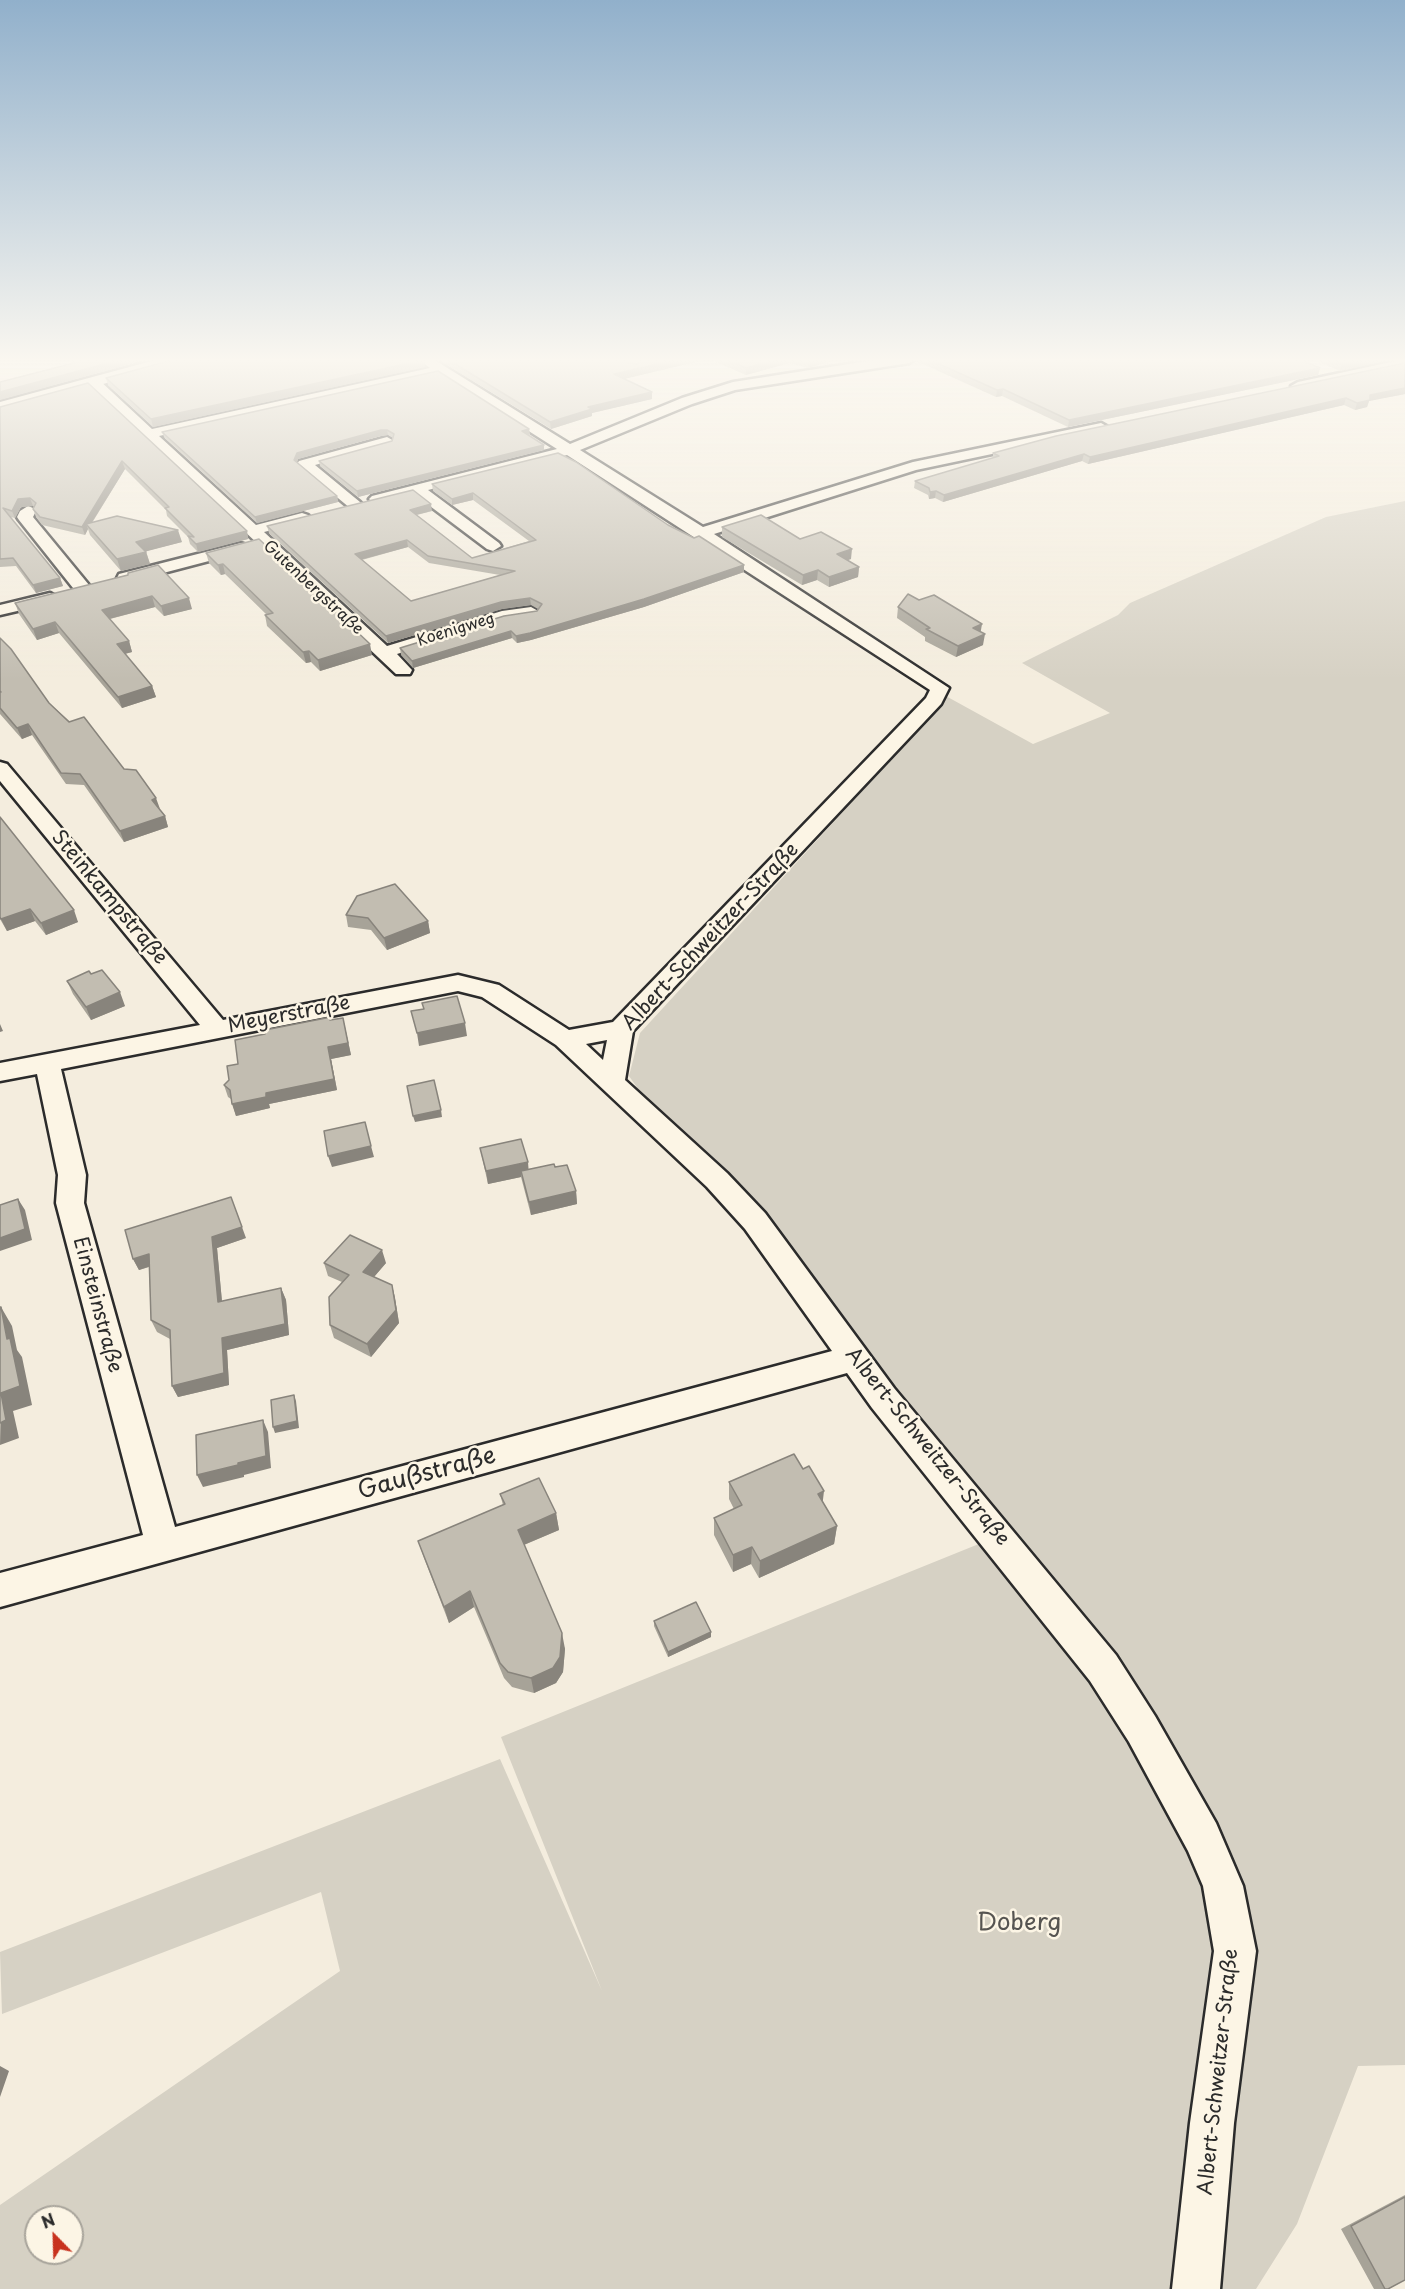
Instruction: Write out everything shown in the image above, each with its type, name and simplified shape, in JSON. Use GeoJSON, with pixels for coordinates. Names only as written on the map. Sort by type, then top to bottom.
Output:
{"type":"FeatureCollection","features":[{"type":"Feature","properties":{"kind":"street","name":"Gutenbergstraße"},"geometry":{"type":"LineString","coordinates":[[182,466],[403,670]]}},
{"type":"Feature","properties":{"kind":"street"},"geometry":{"type":"LineString","coordinates":[[306,466],[355,505]]}},
{"type":"Feature","properties":{"kind":"street"},"geometry":{"type":"LineString","coordinates":[[0,610],[95,586],[257,536],[326,512],[507,466]]}},
{"type":"Feature","properties":{"kind":"street","name":"Albert-Schweitzer-Straße"},"geometry":{"type":"LineString","coordinates":[[593,466],[940,688],[934,700],[621,1029],[612,1082],[717,1180],[755,1221],[883,1398],[1102,1668],[1142,1729],[1202,1837],[1223,1886],[1235,1951],[1212,2123],[1196,2289]]}},
{"type":"Feature","properties":{"kind":"street"},"geometry":{"type":"LineString","coordinates":[[701,533],[915,466]]}},
{"type":"Feature","properties":{"kind":"street"},"geometry":{"type":"LineString","coordinates":[[417,489],[493,546]]}},
{"type":"Feature","properties":{"kind":"street"},"geometry":{"type":"LineString","coordinates":[[28,511],[25,517],[95,586]]}},
{"type":"Feature","properties":{"kind":"street","name":"Koenigweg"},"geometry":{"type":"LineString","coordinates":[[382,653],[502,616],[531,612]]}},
{"type":"Feature","properties":{"kind":"street","name":"Steinkampstraße"},"geometry":{"type":"LineString","coordinates":[[0,768],[217,1029]]}},
{"type":"Feature","properties":{"kind":"street","name":"Meyerstraße"},"geometry":{"type":"LineString","coordinates":[[0,1072],[458,982],[490,991],[565,1039],[612,1082]]}},
{"type":"Feature","properties":{"kind":"street"},"geometry":{"type":"LineString","coordinates":[[565,1039],[621,1029]]}},
{"type":"Feature","properties":{"kind":"street","name":"Einsteinstraße"},"geometry":{"type":"LineString","coordinates":[[47,1063],[72,1175],[70,1203],[162,1546]]}},
{"type":"Feature","properties":{"kind":"street","name":"Gaußstraße"},"geometry":{"type":"LineString","coordinates":[[0,1590],[853,1358]]}},
{"type":"Feature","properties":{"kind":"green space","name":"Doberg"},"geometry":{"type":"Polygon","coordinates":[[[1405,501],[1405,2065],[1358,2066],[1297,2224],[1256,2289],[0,2289],[0,2205],[340,1971],[321,1892],[2,2014],[0,1952],[500,1759],[602,1991],[501,1737],[1006,1533],[643,1096],[629,1076],[640,1033],[886,765],[944,695],[1033,744],[1110,713],[1022,663],[1118,615],[1130,603],[1326,517],[1405,501]]]}},
{"type":"Feature","properties":{"kind":"building"},"geometry":{"type":"Polygon","coordinates":[[[0,466],[119,466],[82,527],[40,517],[33,509],[36,503],[30,498],[18,499],[12,511],[3,508],[60,578],[33,585],[13,558],[0,559],[0,466]]]}},
{"type":"Feature","properties":{"kind":"building"},"geometry":{"type":"Polygon","coordinates":[[[127,466],[177,466],[247,531],[196,544],[188,536],[194,537],[165,508],[169,507],[127,466]]]}},
{"type":"Feature","properties":{"kind":"building"},"geometry":{"type":"Polygon","coordinates":[[[199,466],[301,466],[337,496],[255,517],[199,466]]]}},
{"type":"Feature","properties":{"kind":"building"},"geometry":{"type":"Polygon","coordinates":[[[325,466],[459,466],[357,491],[325,466]]]}},
{"type":"Feature","properties":{"kind":"building"},"geometry":{"type":"Polygon","coordinates":[[[506,466],[582,466],[668,525],[694,538],[699,536],[744,565],[644,599],[530,633],[516,636],[511,631],[412,661],[400,648],[504,616],[537,611],[542,604],[530,598],[501,602],[386,636],[267,526],[413,490],[431,504],[410,510],[472,558],[536,540],[473,493],[452,499],[432,484],[506,466]],[[407,540],[355,554],[411,601],[515,571],[428,556],[407,540]]]}},
{"type":"Feature","properties":{"kind":"building"},"geometry":{"type":"Polygon","coordinates":[[[966,466],[1044,466],[944,495],[936,491],[930,492],[929,488],[915,481],[966,466]]]}},
{"type":"Feature","properties":{"kind":"building"},"geometry":{"type":"Polygon","coordinates":[[[761,515],[800,539],[821,532],[852,549],[837,554],[859,567],[829,577],[818,570],[803,575],[722,527],[761,515]]]}},
{"type":"Feature","properties":{"kind":"building"},"geometry":{"type":"Polygon","coordinates":[[[117,516],[178,530],[136,542],[146,552],[117,559],[86,524],[117,516]]]}},
{"type":"Feature","properties":{"kind":"building"},"geometry":{"type":"Polygon","coordinates":[[[259,539],[370,644],[318,660],[309,651],[303,652],[265,615],[273,613],[223,564],[218,565],[206,553],[259,539]]]}},
{"type":"Feature","properties":{"kind":"building"},"geometry":{"type":"Polygon","coordinates":[[[158,565],[189,598],[161,606],[152,596],[102,610],[129,641],[117,644],[152,686],[118,697],[55,622],[33,629],[15,603],[128,575],[128,573],[158,565]]]}},
{"type":"Feature","properties":{"kind":"building"},"geometry":{"type":"Polygon","coordinates":[[[908,594],[919,600],[934,595],[982,624],[973,628],[985,634],[958,646],[926,629],[930,628],[898,607],[908,594]]]}},
{"type":"Feature","properties":{"kind":"building"},"geometry":{"type":"Polygon","coordinates":[[[0,638],[11,649],[49,703],[69,722],[84,717],[124,769],[136,770],[156,798],[152,800],[165,816],[120,831],[80,774],[61,773],[28,724],[17,728],[0,708],[0,638]]]}},
{"type":"Feature","properties":{"kind":"building"},"geometry":{"type":"Polygon","coordinates":[[[0,817],[74,910],[41,923],[30,909],[1,919],[0,817]]]}},
{"type":"Feature","properties":{"kind":"building"},"geometry":{"type":"Polygon","coordinates":[[[395,884],[428,921],[384,938],[368,918],[346,915],[357,896],[395,884]]]}},
{"type":"Feature","properties":{"kind":"building"},"geometry":{"type":"Polygon","coordinates":[[[102,970],[120,992],[86,1007],[67,981],[89,971],[91,974],[102,970]]]}},
{"type":"Feature","properties":{"kind":"building"},"geometry":{"type":"Polygon","coordinates":[[[457,996],[465,1023],[417,1033],[411,1011],[424,1009],[422,1003],[457,996]]]}},
{"type":"Feature","properties":{"kind":"building"},"geometry":{"type":"Polygon","coordinates":[[[331,1017],[330,1020],[343,1018],[348,1043],[328,1047],[334,1079],[266,1093],[266,1097],[232,1104],[230,1090],[224,1085],[229,1080],[227,1066],[238,1064],[235,1040],[265,1034],[265,1030],[331,1017]]]}},
{"type":"Feature","properties":{"kind":"building"},"geometry":{"type":"Polygon","coordinates":[[[434,1080],[441,1110],[413,1116],[407,1086],[434,1080]]]}},
{"type":"Feature","properties":{"kind":"building"},"geometry":{"type":"Polygon","coordinates":[[[365,1122],[371,1146],[328,1156],[324,1131],[365,1122]]]}},
{"type":"Feature","properties":{"kind":"building"},"geometry":{"type":"Polygon","coordinates":[[[521,1139],[528,1162],[486,1171],[480,1148],[521,1139]]]}},
{"type":"Feature","properties":{"kind":"building"},"geometry":{"type":"Polygon","coordinates":[[[554,1164],[555,1167],[567,1165],[576,1191],[529,1202],[521,1171],[554,1164]]]}},
{"type":"Feature","properties":{"kind":"building"},"geometry":{"type":"Polygon","coordinates":[[[231,1197],[242,1227],[212,1237],[218,1302],[281,1288],[285,1324],[222,1338],[224,1373],[172,1386],[170,1330],[151,1320],[149,1254],[133,1259],[125,1230],[231,1197]]]}},
{"type":"Feature","properties":{"kind":"building"},"geometry":{"type":"Polygon","coordinates":[[[18,1199],[25,1229],[0,1238],[0,1205],[18,1199]]]}},
{"type":"Feature","properties":{"kind":"building"},"geometry":{"type":"Polygon","coordinates":[[[350,1235],[382,1250],[363,1272],[392,1285],[396,1310],[367,1344],[330,1325],[329,1297],[349,1275],[324,1263],[350,1235]]]}},
{"type":"Feature","properties":{"kind":"building"},"geometry":{"type":"Polygon","coordinates":[[[0,1307],[7,1339],[10,1338],[20,1386],[1,1393],[6,1420],[0,1423],[0,1307]]]}},
{"type":"Feature","properties":{"kind":"building"},"geometry":{"type":"Polygon","coordinates":[[[294,1395],[297,1421],[273,1427],[271,1400],[294,1395]]]}},
{"type":"Feature","properties":{"kind":"building"},"geometry":{"type":"Polygon","coordinates":[[[263,1420],[266,1456],[197,1475],[196,1435],[263,1420]]]}},
{"type":"Feature","properties":{"kind":"building"},"geometry":{"type":"Polygon","coordinates":[[[794,1454],[803,1469],[809,1466],[824,1491],[818,1494],[837,1526],[760,1561],[752,1547],[733,1555],[714,1518],[742,1505],[729,1482],[794,1454]]]}},
{"type":"Feature","properties":{"kind":"building"},"geometry":{"type":"Polygon","coordinates":[[[539,1478],[556,1513],[518,1530],[562,1633],[560,1657],[553,1668],[531,1678],[508,1672],[500,1663],[470,1591],[444,1607],[418,1541],[505,1504],[500,1494],[539,1478]]]}},
{"type":"Feature","properties":{"kind":"building"},"geometry":{"type":"Polygon","coordinates":[[[696,1602],[711,1632],[668,1652],[654,1621],[696,1602]]]}},
{"type":"Feature","properties":{"kind":"building"},"geometry":{"type":"Polygon","coordinates":[[[1405,2197],[1405,2280],[1385,2289],[1351,2226],[1405,2197]]]}}]}
